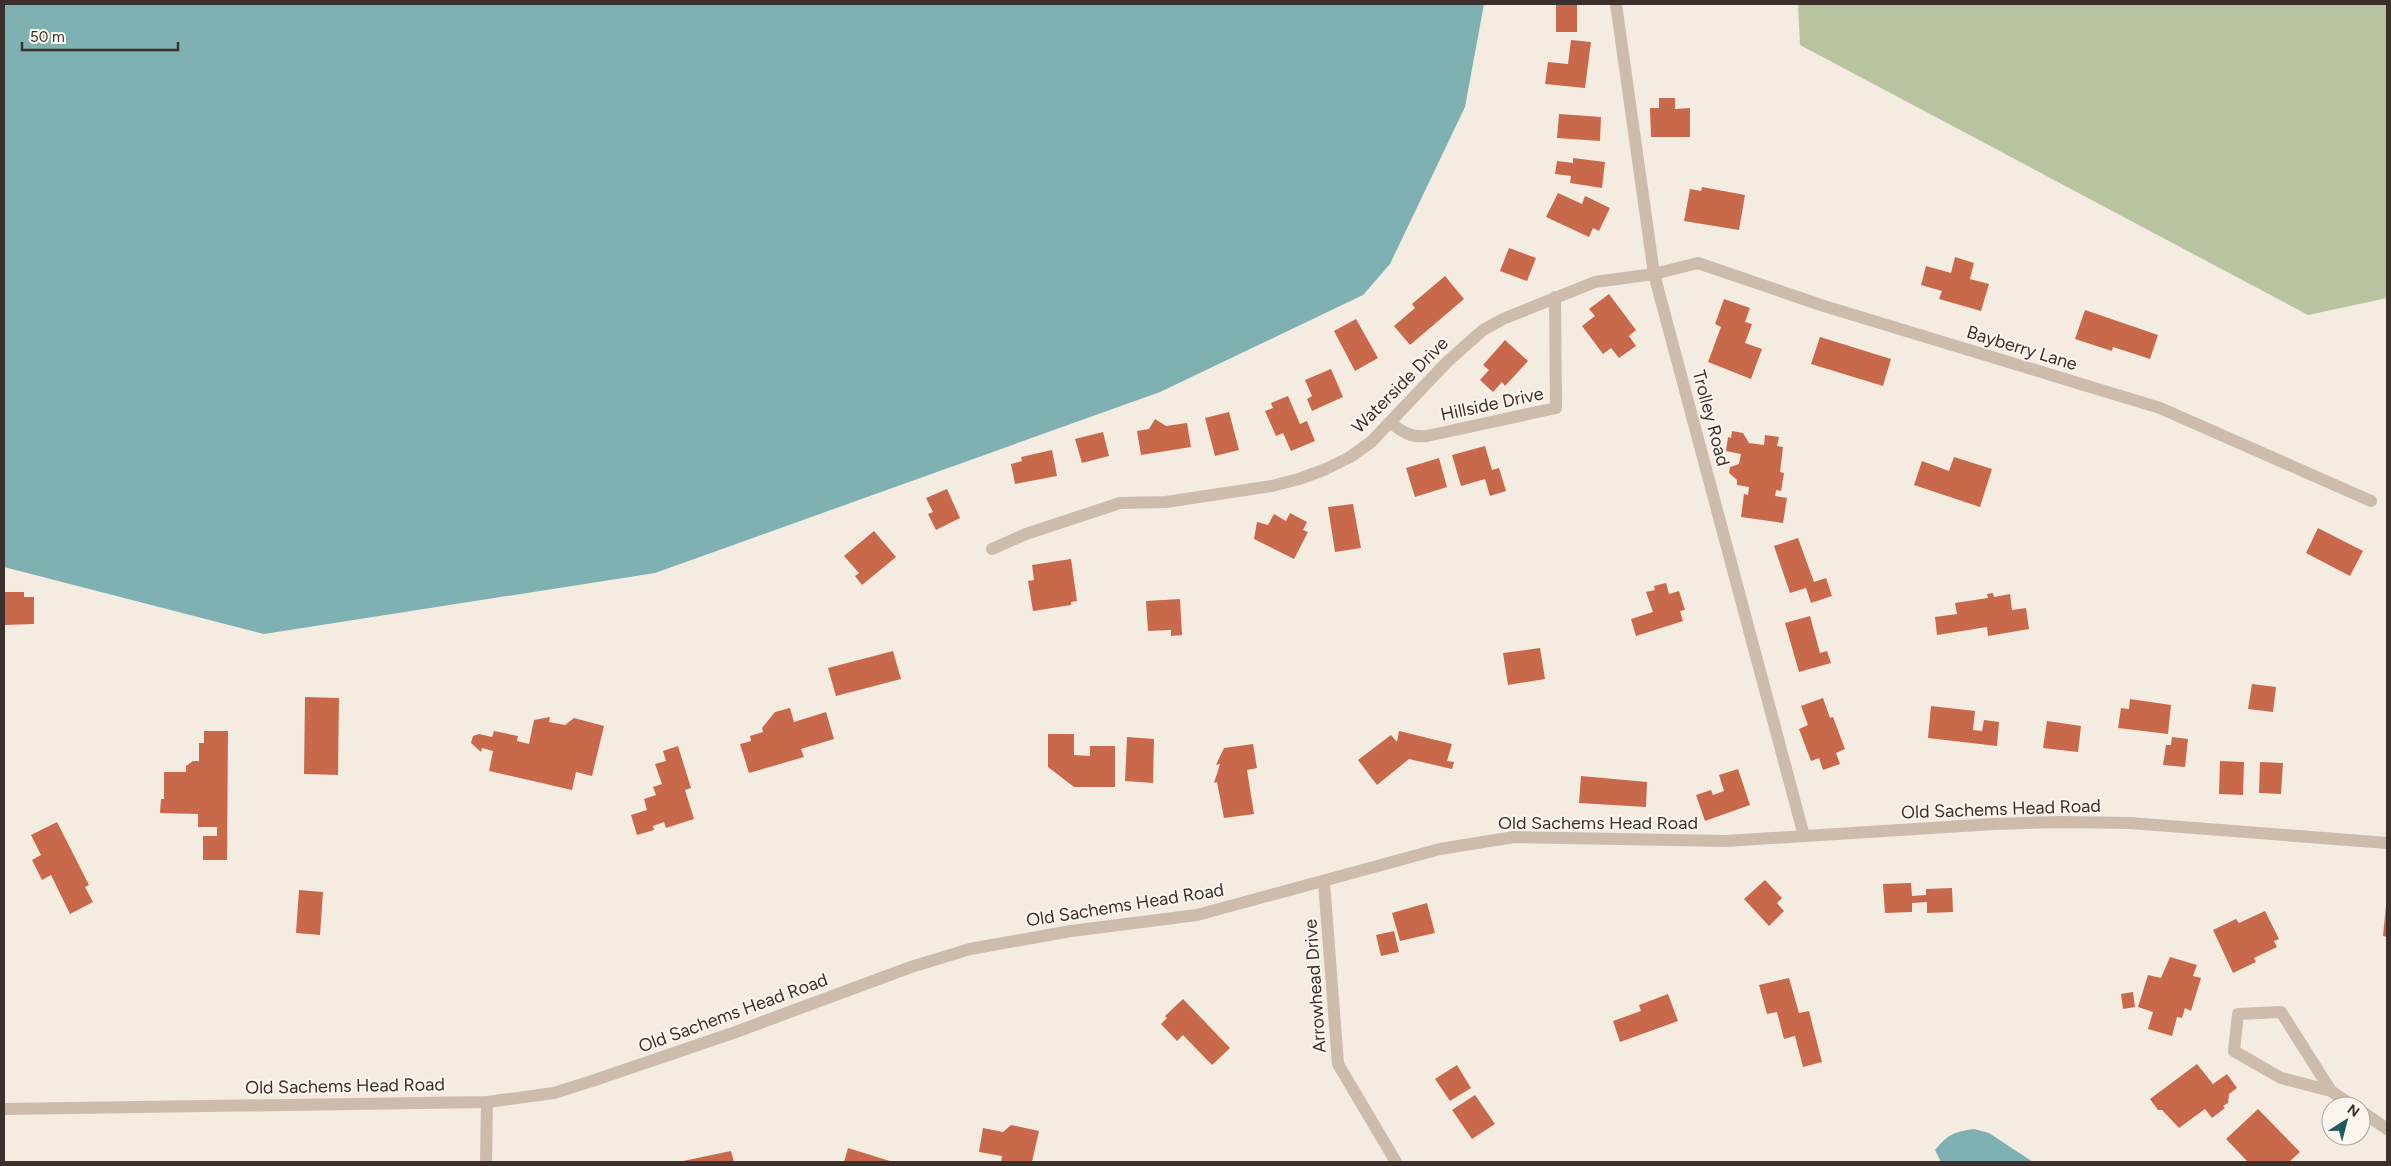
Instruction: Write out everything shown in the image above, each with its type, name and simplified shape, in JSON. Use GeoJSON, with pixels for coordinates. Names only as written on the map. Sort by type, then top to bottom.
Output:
{"type":"FeatureCollection","features":[{"type":"Feature","properties":{"kind":"street","name":"Trolley Road"},"geometry":{"type":"LineString","coordinates":[[1616,4],[1654,274],[1804,836]]}},
{"type":"Feature","properties":{"kind":"street","name":"Bayberry Lane"},"geometry":{"type":"LineString","coordinates":[[1654,274],[1698,263],[1824,306],[2160,408],[2371,501]]}},
{"type":"Feature","properties":{"kind":"street","name":"Waterside Drive"},"geometry":{"type":"LineString","coordinates":[[992,549],[1026,534],[1120,503],[1166,502],[1272,486],[1299,480],[1350,457],[1371,442],[1447,362],[1483,330],[1503,318],[1606,279],[1654,274]]}},
{"type":"Feature","properties":{"kind":"street","name":"Hillside Drive"},"geometry":{"type":"LineString","coordinates":[[1390,422],[1408,435],[1415,437],[1427,436],[1556,408],[1555,297]]}},
{"type":"Feature","properties":{"kind":"street","name":"Old Sachems Head Road"},"geometry":{"type":"LineString","coordinates":[[4,1109],[487,1102],[554,1093],[733,1033],[911,967],[970,949],[1054,934],[1197,914],[1324,882],[1440,849],[1514,837],[1666,842],[1726,841],[1994,824],[2081,822],[2130,823],[2387,843]]}},
{"type":"Feature","properties":{"kind":"street","name":"Arrowhead Drive"},"geometry":{"type":"LineString","coordinates":[[1324,882],[1338,1064],[1396,1162]]}},
{"type":"Feature","properties":{"kind":"street"},"geometry":{"type":"LineString","coordinates":[[2331,1091],[2281,1012],[2238,1014],[2234,1051],[2281,1078],[2331,1091],[2338,1096]]}},
{"type":"Feature","properties":{"kind":"street"},"geometry":{"type":"LineString","coordinates":[[486,1162],[487,1102]]}},
{"type":"Feature","properties":{"kind":"street"},"geometry":{"type":"LineString","coordinates":[[2371,1118],[2387,1129]]}},
{"type":"Feature","properties":{"kind":"green space"},"geometry":{"type":"Polygon","coordinates":[[[1798,4],[2387,4],[2387,298],[2308,315],[1800,45],[1798,4]]]}},
{"type":"Feature","properties":{"kind":"water"},"geometry":{"type":"Polygon","coordinates":[[[4,4],[1484,4],[1465,107],[1390,264],[1363,295],[1160,392],[655,573],[264,634],[4,567],[4,4]]]}},
{"type":"Feature","properties":{"kind":"water"},"geometry":{"type":"Polygon","coordinates":[[[1974,1129],[1989,1133],[2033,1162],[1941,1162],[1935,1150],[1944,1140],[1961,1131],[1974,1129]]]}},
{"type":"Feature","properties":{"kind":"building"},"geometry":{"type":"Polygon","coordinates":[[[1556,4],[1577,4],[1577,32],[1556,32],[1556,4]]]}},
{"type":"Feature","properties":{"kind":"building"},"geometry":{"type":"Polygon","coordinates":[[[1571,40],[1591,42],[1585,88],[1545,84],[1548,62],[1568,64],[1571,40]]]}},
{"type":"Feature","properties":{"kind":"building"},"geometry":{"type":"Polygon","coordinates":[[[1659,98],[1675,98],[1675,109],[1690,108],[1690,137],[1651,137],[1650,108],[1659,108],[1659,98]]]}},
{"type":"Feature","properties":{"kind":"building"},"geometry":{"type":"Polygon","coordinates":[[[1559,114],[1601,117],[1600,141],[1557,138],[1559,114]]]}},
{"type":"Feature","properties":{"kind":"building"},"geometry":{"type":"Polygon","coordinates":[[[1573,158],[1605,162],[1602,188],[1570,183],[1571,176],[1555,174],[1557,161],[1573,163],[1573,158]]]}},
{"type":"Feature","properties":{"kind":"building"},"geometry":{"type":"Polygon","coordinates":[[[1702,187],[1745,195],[1739,230],[1684,221],[1690,189],[1701,191],[1702,187]]]}},
{"type":"Feature","properties":{"kind":"building"},"geometry":{"type":"Polygon","coordinates":[[[1558,193],[1582,204],[1585,196],[1610,208],[1599,231],[1593,228],[1589,237],[1546,217],[1558,193]]]}},
{"type":"Feature","properties":{"kind":"building"},"geometry":{"type":"Polygon","coordinates":[[[1509,248],[1536,258],[1527,281],[1500,271],[1509,248]]]}},
{"type":"Feature","properties":{"kind":"building"},"geometry":{"type":"Polygon","coordinates":[[[1955,257],[1974,263],[1970,279],[1989,284],[1981,311],[1939,299],[1942,291],[1921,285],[1926,266],[1951,273],[1955,257]]]}},
{"type":"Feature","properties":{"kind":"building"},"geometry":{"type":"Polygon","coordinates":[[[1445,276],[1464,299],[1410,345],[1394,326],[1415,308],[1412,304],[1445,276]]]}},
{"type":"Feature","properties":{"kind":"building"},"geometry":{"type":"Polygon","coordinates":[[[1609,294],[1636,330],[1629,336],[1636,346],[1619,358],[1611,348],[1603,354],[1582,326],[1595,316],[1589,309],[1609,294]]]}},
{"type":"Feature","properties":{"kind":"building"},"geometry":{"type":"Polygon","coordinates":[[[1724,299],[1750,308],[1745,322],[1752,324],[1745,343],[1762,349],[1751,379],[1708,362],[1721,327],[1715,324],[1724,299]]]}},
{"type":"Feature","properties":{"kind":"building"},"geometry":{"type":"Polygon","coordinates":[[[2085,310],[2158,335],[2150,359],[2113,347],[2112,351],[2075,339],[2085,310]]]}},
{"type":"Feature","properties":{"kind":"building"},"geometry":{"type":"Polygon","coordinates":[[[1356,319],[1378,358],[1355,371],[1334,331],[1356,319]]]}},
{"type":"Feature","properties":{"kind":"building"},"geometry":{"type":"Polygon","coordinates":[[[1820,337],[1891,359],[1883,386],[1811,364],[1820,337]]]}},
{"type":"Feature","properties":{"kind":"building"},"geometry":{"type":"Polygon","coordinates":[[[1505,340],[1528,361],[1505,386],[1502,382],[1493,392],[1480,380],[1489,370],[1483,365],[1505,340]]]}},
{"type":"Feature","properties":{"kind":"building"},"geometry":{"type":"Polygon","coordinates":[[[1331,369],[1343,397],[1312,411],[1307,399],[1312,396],[1305,380],[1331,369]]]}},
{"type":"Feature","properties":{"kind":"building"},"geometry":{"type":"Polygon","coordinates":[[[1288,396],[1300,424],[1307,421],[1315,441],[1291,451],[1283,433],[1276,436],[1265,411],[1273,408],[1271,403],[1288,396]]]}},
{"type":"Feature","properties":{"kind":"building"},"geometry":{"type":"Polygon","coordinates":[[[1229,412],[1239,450],[1215,456],[1205,418],[1229,412]]]}},
{"type":"Feature","properties":{"kind":"building"},"geometry":{"type":"Polygon","coordinates":[[[1155,419],[1166,426],[1187,423],[1191,447],[1141,455],[1137,431],[1149,429],[1155,419]]]}},
{"type":"Feature","properties":{"kind":"building"},"geometry":{"type":"Polygon","coordinates":[[[1732,431],[1743,433],[1749,443],[1764,445],[1765,435],[1779,437],[1777,446],[1783,447],[1780,472],[1784,473],[1781,491],[1776,490],[1775,496],[1787,498],[1783,523],[1741,517],[1744,494],[1748,495],[1749,487],[1737,485],[1737,480],[1729,473],[1730,467],[1739,464],[1741,454],[1726,451],[1728,437],[1731,438],[1732,431]]]}},
{"type":"Feature","properties":{"kind":"building"},"geometry":{"type":"Polygon","coordinates":[[[1103,432],[1109,456],[1082,463],[1075,439],[1103,432]]]}},
{"type":"Feature","properties":{"kind":"building"},"geometry":{"type":"Polygon","coordinates":[[[1485,446],[1492,470],[1499,468],[1506,491],[1490,496],[1485,479],[1461,486],[1452,455],[1485,446]]]}},
{"type":"Feature","properties":{"kind":"building"},"geometry":{"type":"Polygon","coordinates":[[[1052,450],[1057,476],[1015,484],[1011,464],[1022,461],[1021,457],[1052,450]]]}},
{"type":"Feature","properties":{"kind":"building"},"geometry":{"type":"Polygon","coordinates":[[[1954,457],[1992,469],[1980,507],[1914,485],[1922,461],[1949,471],[1954,457]]]}},
{"type":"Feature","properties":{"kind":"building"},"geometry":{"type":"Polygon","coordinates":[[[1439,458],[1447,487],[1415,497],[1406,468],[1439,458]]]}},
{"type":"Feature","properties":{"kind":"building"},"geometry":{"type":"Polygon","coordinates":[[[947,489],[960,518],[936,530],[928,514],[933,512],[926,498],[947,489]]]}},
{"type":"Feature","properties":{"kind":"building"},"geometry":{"type":"Polygon","coordinates":[[[1353,504],[1361,548],[1335,552],[1328,507],[1353,504]]]}},
{"type":"Feature","properties":{"kind":"building"},"geometry":{"type":"Polygon","coordinates":[[[1290,513],[1307,522],[1303,530],[1308,532],[1294,559],[1254,539],[1257,522],[1268,525],[1274,514],[1286,521],[1290,513]]]}},
{"type":"Feature","properties":{"kind":"building"},"geometry":{"type":"Polygon","coordinates":[[[2318,528],[2363,551],[2350,576],[2306,553],[2318,528]]]}},
{"type":"Feature","properties":{"kind":"building"},"geometry":{"type":"Polygon","coordinates":[[[874,531],[896,557],[862,585],[855,576],[859,573],[844,556],[874,531]]]}},
{"type":"Feature","properties":{"kind":"building"},"geometry":{"type":"Polygon","coordinates":[[[1798,538],[1814,582],[1826,578],[1832,596],[1811,603],[1806,588],[1790,593],[1774,546],[1798,538]]]}},
{"type":"Feature","properties":{"kind":"building"},"geometry":{"type":"Polygon","coordinates":[[[1071,559],[1077,601],[1071,602],[1071,605],[1033,611],[1028,581],[1034,580],[1032,565],[1071,559]]]}},
{"type":"Feature","properties":{"kind":"building"},"geometry":{"type":"Polygon","coordinates":[[[1666,583],[1669,594],[1679,591],[1685,610],[1680,611],[1683,621],[1636,636],[1631,619],[1653,612],[1646,592],[1655,590],[1654,586],[1666,583]]]}},
{"type":"Feature","properties":{"kind":"building"},"geometry":{"type":"Polygon","coordinates":[[[4,592],[24,592],[24,597],[34,597],[34,624],[4,625],[4,592]]]}},
{"type":"Feature","properties":{"kind":"building"},"geometry":{"type":"Polygon","coordinates":[[[1993,593],[1994,597],[2010,594],[2012,610],[2026,608],[2029,629],[1988,636],[1987,627],[1937,635],[1935,617],[1957,614],[1955,603],[1988,598],[1987,594],[1993,593]]]}},
{"type":"Feature","properties":{"kind":"building"},"geometry":{"type":"Polygon","coordinates":[[[1180,599],[1182,635],[1171,636],[1171,630],[1148,631],[1146,601],[1180,599]]]}},
{"type":"Feature","properties":{"kind":"building"},"geometry":{"type":"Polygon","coordinates":[[[1810,616],[1820,653],[1827,651],[1831,663],[1799,672],[1785,623],[1810,616]]]}},
{"type":"Feature","properties":{"kind":"building"},"geometry":{"type":"Polygon","coordinates":[[[1540,648],[1545,679],[1508,685],[1503,653],[1540,648]]]}},
{"type":"Feature","properties":{"kind":"building"},"geometry":{"type":"Polygon","coordinates":[[[893,651],[901,679],[836,696],[828,668],[893,651]]]}},
{"type":"Feature","properties":{"kind":"building"},"geometry":{"type":"Polygon","coordinates":[[[2252,684],[2276,687],[2273,712],[2248,709],[2252,684]]]}},
{"type":"Feature","properties":{"kind":"building"},"geometry":{"type":"Polygon","coordinates":[[[305,697],[339,698],[338,775],[304,774],[305,697]]]}},
{"type":"Feature","properties":{"kind":"building"},"geometry":{"type":"Polygon","coordinates":[[[1823,698],[1830,718],[1833,717],[1845,749],[1836,753],[1840,764],[1823,770],[1819,758],[1811,761],[1799,729],[1808,725],[1801,706],[1823,698]]]}},
{"type":"Feature","properties":{"kind":"building"},"geometry":{"type":"Polygon","coordinates":[[[2130,699],[2171,705],[2168,734],[2118,728],[2121,708],[2129,709],[2130,699]]]}},
{"type":"Feature","properties":{"kind":"building"},"geometry":{"type":"Polygon","coordinates":[[[1931,706],[1975,711],[1973,730],[1982,731],[1984,720],[1999,722],[1997,746],[1928,738],[1931,706]]]}},
{"type":"Feature","properties":{"kind":"building"},"geometry":{"type":"Polygon","coordinates":[[[790,708],[794,722],[826,712],[834,739],[801,749],[804,757],[749,773],[740,744],[751,741],[750,736],[763,732],[762,728],[775,712],[790,708]]]}},
{"type":"Feature","properties":{"kind":"building"},"geometry":{"type":"Polygon","coordinates":[[[550,717],[549,722],[565,725],[574,718],[604,726],[592,776],[576,772],[572,790],[489,771],[493,751],[482,748],[481,752],[471,743],[473,736],[479,734],[492,737],[494,731],[518,736],[517,741],[529,744],[534,720],[550,717]]]}},
{"type":"Feature","properties":{"kind":"building"},"geometry":{"type":"Polygon","coordinates":[[[2047,721],[2081,726],[2078,752],[2043,748],[2047,721]]]}},
{"type":"Feature","properties":{"kind":"building"},"geometry":{"type":"Polygon","coordinates":[[[204,731],[228,731],[227,860],[203,860],[203,836],[217,836],[217,827],[198,827],[198,814],[160,813],[161,799],[164,799],[164,772],[186,772],[186,766],[193,761],[199,761],[199,743],[204,743],[204,731]]]}},
{"type":"Feature","properties":{"kind":"building"},"geometry":{"type":"Polygon","coordinates":[[[1399,731],[1452,744],[1447,761],[1454,762],[1452,769],[1409,759],[1377,785],[1358,760],[1391,735],[1397,742],[1399,731]]]}},
{"type":"Feature","properties":{"kind":"building"},"geometry":{"type":"Polygon","coordinates":[[[1048,734],[1074,734],[1074,755],[1090,756],[1090,746],[1115,746],[1115,787],[1074,787],[1048,767],[1048,734]]]}},
{"type":"Feature","properties":{"kind":"building"},"geometry":{"type":"Polygon","coordinates":[[[1127,737],[1154,739],[1153,783],[1125,781],[1127,737]]]}},
{"type":"Feature","properties":{"kind":"building"},"geometry":{"type":"Polygon","coordinates":[[[2172,737],[2188,739],[2185,767],[2163,765],[2166,745],[2171,745],[2172,737]]]}},
{"type":"Feature","properties":{"kind":"building"},"geometry":{"type":"Polygon","coordinates":[[[1253,744],[1257,768],[1247,770],[1254,814],[1224,818],[1217,782],[1214,783],[1220,764],[1216,765],[1224,748],[1253,744]]]}},
{"type":"Feature","properties":{"kind":"building"},"geometry":{"type":"Polygon","coordinates":[[[678,746],[691,788],[685,790],[694,819],[666,828],[664,822],[653,826],[654,830],[637,835],[631,815],[647,810],[644,799],[656,795],[653,787],[662,784],[655,764],[666,761],[663,751],[678,746]]]}},
{"type":"Feature","properties":{"kind":"building"},"geometry":{"type":"Polygon","coordinates":[[[2220,761],[2244,762],[2243,795],[2219,794],[2220,761]]]}},
{"type":"Feature","properties":{"kind":"building"},"geometry":{"type":"Polygon","coordinates":[[[2260,762],[2283,763],[2281,794],[2259,793],[2260,762]]]}},
{"type":"Feature","properties":{"kind":"building"},"geometry":{"type":"Polygon","coordinates":[[[1738,769],[1750,805],[1705,821],[1696,795],[1711,790],[1713,795],[1724,791],[1719,775],[1738,769]]]}},
{"type":"Feature","properties":{"kind":"building"},"geometry":{"type":"Polygon","coordinates":[[[1581,776],[1647,782],[1646,807],[1579,803],[1581,776]]]}},
{"type":"Feature","properties":{"kind":"building"},"geometry":{"type":"Polygon","coordinates":[[[57,822],[89,885],[85,887],[93,902],[70,914],[51,875],[42,880],[32,860],[41,855],[31,835],[57,822]]]}},
{"type":"Feature","properties":{"kind":"building"},"geometry":{"type":"Polygon","coordinates":[[[1765,880],[1782,898],[1777,903],[1784,911],[1769,926],[1744,899],[1765,880]]]}},
{"type":"Feature","properties":{"kind":"building"},"geometry":{"type":"Polygon","coordinates":[[[1911,883],[1912,896],[1926,895],[1926,889],[1952,888],[1953,912],[1927,913],[1927,902],[1912,903],[1912,912],[1885,913],[1883,884],[1911,883]]]}},
{"type":"Feature","properties":{"kind":"building"},"geometry":{"type":"Polygon","coordinates":[[[299,890],[323,892],[320,935],[296,933],[299,890]]]}},
{"type":"Feature","properties":{"kind":"building"},"geometry":{"type":"Polygon","coordinates":[[[1427,903],[1435,933],[1400,941],[1392,913],[1427,903]]]}},
{"type":"Feature","properties":{"kind":"building"},"geometry":{"type":"Polygon","coordinates":[[[2387,906],[2387,937],[2383,936],[2387,906]]]}},
{"type":"Feature","properties":{"kind":"building"},"geometry":{"type":"Polygon","coordinates":[[[2265,911],[2279,939],[2274,941],[2277,947],[2254,958],[2256,962],[2233,973],[2213,930],[2236,919],[2239,923],[2265,911]]]}},
{"type":"Feature","properties":{"kind":"building"},"geometry":{"type":"Polygon","coordinates":[[[1394,931],[1399,952],[1381,956],[1376,935],[1394,931]]]}},
{"type":"Feature","properties":{"kind":"building"},"geometry":{"type":"Polygon","coordinates":[[[2170,957],[2197,965],[2193,976],[2201,978],[2191,1011],[2185,1008],[2182,1018],[2177,1017],[2172,1036],[2148,1029],[2153,1012],[2138,1007],[2148,975],[2161,978],[2170,957]]]}},
{"type":"Feature","properties":{"kind":"building"},"geometry":{"type":"Polygon","coordinates":[[[1789,978],[1799,1013],[1809,1011],[1822,1062],[1803,1067],[1795,1036],[1784,1039],[1777,1012],[1767,1014],[1759,985],[1789,978]]]}},
{"type":"Feature","properties":{"kind":"building"},"geometry":{"type":"Polygon","coordinates":[[[2133,992],[2135,1007],[2123,1009],[2121,994],[2133,992]]]}},
{"type":"Feature","properties":{"kind":"building"},"geometry":{"type":"Polygon","coordinates":[[[1668,994],[1678,1021],[1620,1042],[1613,1021],[1641,1011],[1639,1005],[1668,994]]]}},
{"type":"Feature","properties":{"kind":"building"},"geometry":{"type":"Polygon","coordinates":[[[1183,999],[1230,1048],[1212,1065],[1183,1035],[1177,1041],[1161,1024],[1167,1018],[1165,1016],[1183,999]]]}},
{"type":"Feature","properties":{"kind":"building"},"geometry":{"type":"Polygon","coordinates":[[[2197,1064],[2213,1084],[2227,1074],[2237,1088],[2229,1094],[2228,1103],[2223,1106],[2225,1108],[2212,1118],[2205,1109],[2179,1128],[2162,1110],[2158,1110],[2150,1099],[2197,1064]]]}},
{"type":"Feature","properties":{"kind":"building"},"geometry":{"type":"Polygon","coordinates":[[[1457,1065],[1471,1088],[1450,1101],[1435,1079],[1457,1065]]]}},
{"type":"Feature","properties":{"kind":"building"},"geometry":{"type":"Polygon","coordinates":[[[1475,1095],[1495,1124],[1472,1139],[1452,1110],[1475,1095]]]}},
{"type":"Feature","properties":{"kind":"building"},"geometry":{"type":"Polygon","coordinates":[[[2258,1109],[2300,1152],[2289,1162],[2248,1162],[2226,1139],[2258,1109]]]}},
{"type":"Feature","properties":{"kind":"building"},"geometry":{"type":"Polygon","coordinates":[[[1011,1125],[1039,1131],[1032,1162],[1001,1162],[1002,1156],[979,1152],[983,1128],[1003,1132],[1011,1125]]]}},
{"type":"Feature","properties":{"kind":"building"},"geometry":{"type":"Polygon","coordinates":[[[848,1148],[893,1162],[844,1162],[848,1148]]]}},
{"type":"Feature","properties":{"kind":"building"},"geometry":{"type":"Polygon","coordinates":[[[731,1151],[734,1162],[683,1162],[683,1161],[731,1151]]]}}]}
